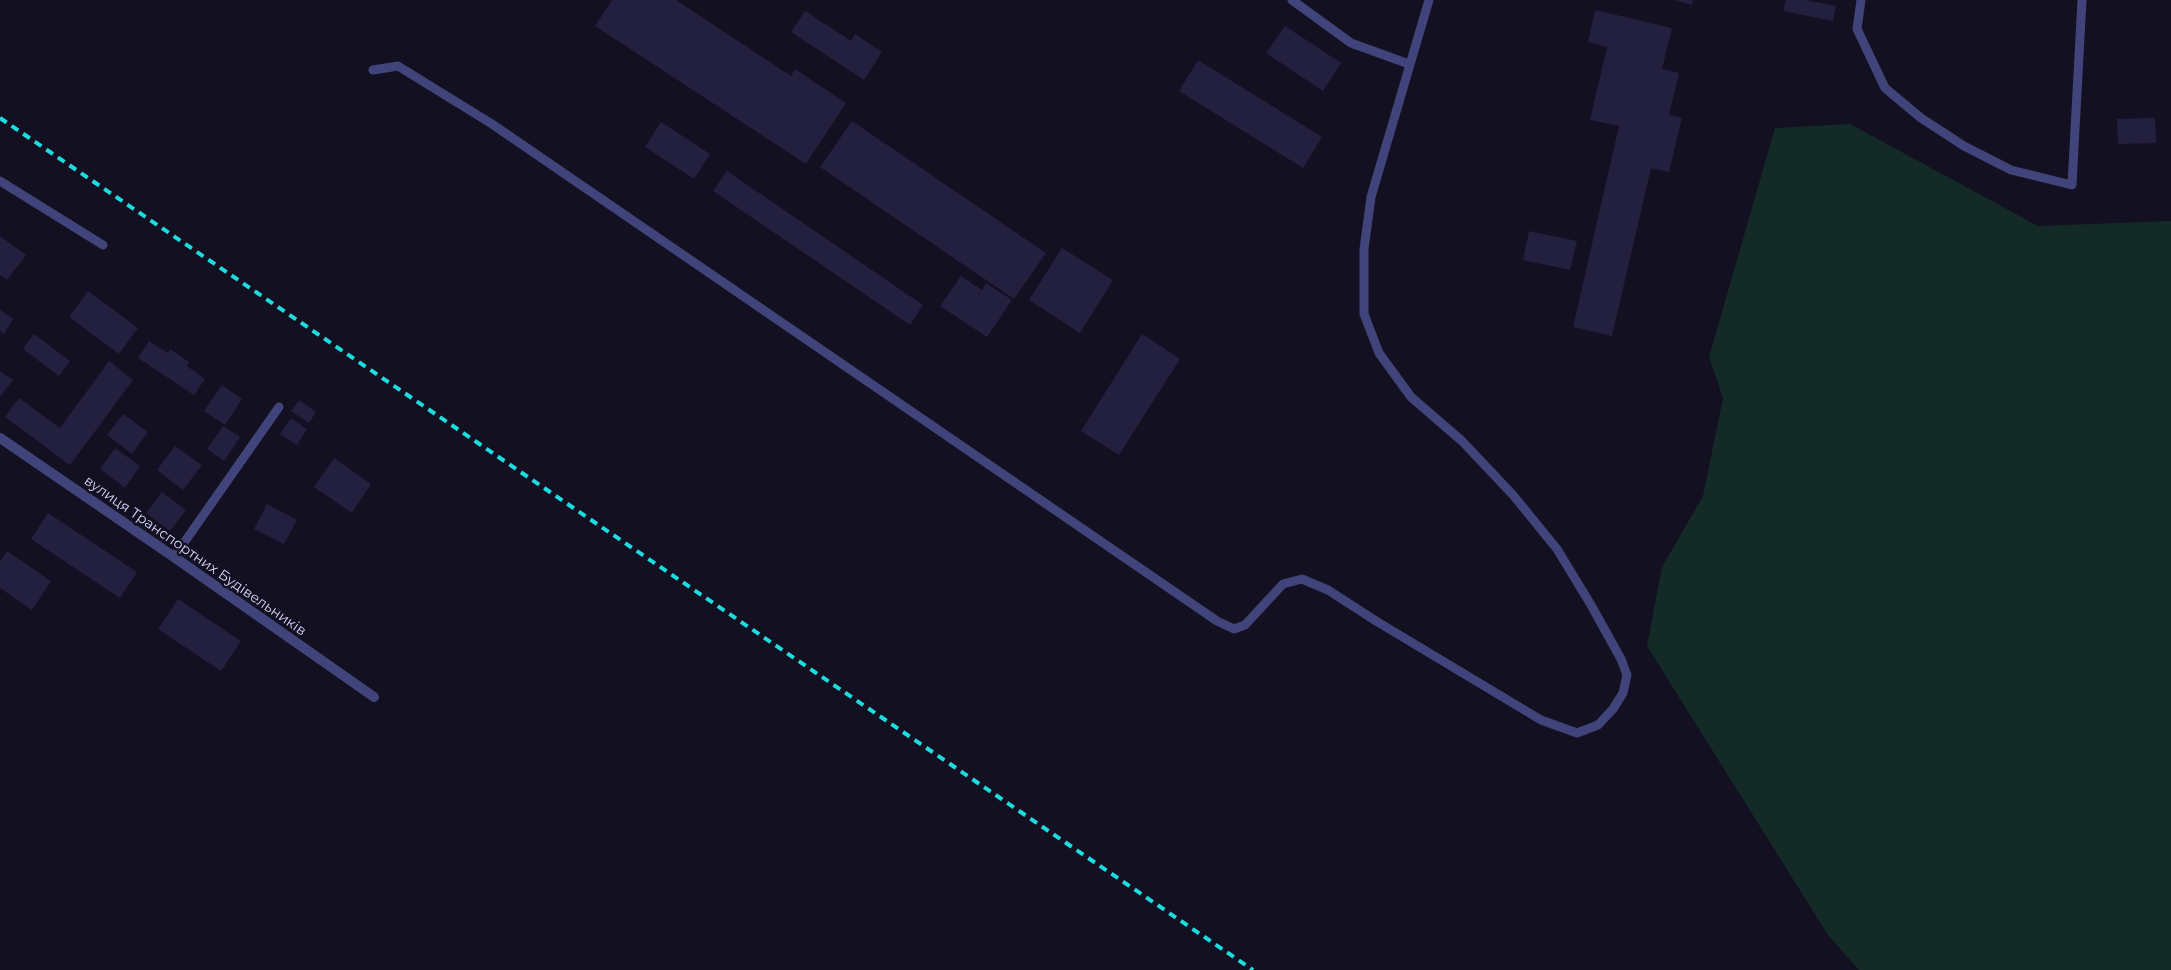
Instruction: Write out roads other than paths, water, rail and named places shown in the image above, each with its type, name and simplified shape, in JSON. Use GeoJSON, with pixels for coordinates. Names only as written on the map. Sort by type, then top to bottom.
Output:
{"type":"FeatureCollection","features":[{"type":"Feature","properties":{"kind":"street","name":"вулиця Транспортних Будівельників"},"geometry":{"type":"LineString","coordinates":[[0,438],[374,697]]}},
{"type":"Feature","properties":{"kind":"lane"},"geometry":{"type":"LineString","coordinates":[[1292,0],[1352,43],[1409,64]]}},
{"type":"Feature","properties":{"kind":"lane"},"geometry":{"type":"LineString","coordinates":[[373,70],[398,66],[492,124],[1217,621],[1234,629],[1245,625],[1283,584],[1302,579],[1328,590],[1541,720],[1577,733],[1598,725],[1623,693],[1627,675],[1621,659],[1557,549],[1513,495],[1468,448],[1411,396],[1379,353],[1364,314],[1364,249],[1371,197],[1428,0]]}},
{"type":"Feature","properties":{"kind":"lane"},"geometry":{"type":"LineString","coordinates":[[1861,0],[1857,29],[1885,88],[1921,118],[1964,146],[2011,170],[2072,185],[2082,0]]}},
{"type":"Feature","properties":{"kind":"lane"},"geometry":{"type":"LineString","coordinates":[[0,181],[103,245]]}},
{"type":"Feature","properties":{"kind":"lane"},"geometry":{"type":"LineString","coordinates":[[174,557],[279,407]]}},
{"type":"Feature","properties":{"kind":"railway"},"geometry":{"type":"LineString","coordinates":[[0,118],[1253,970]]}}]}
